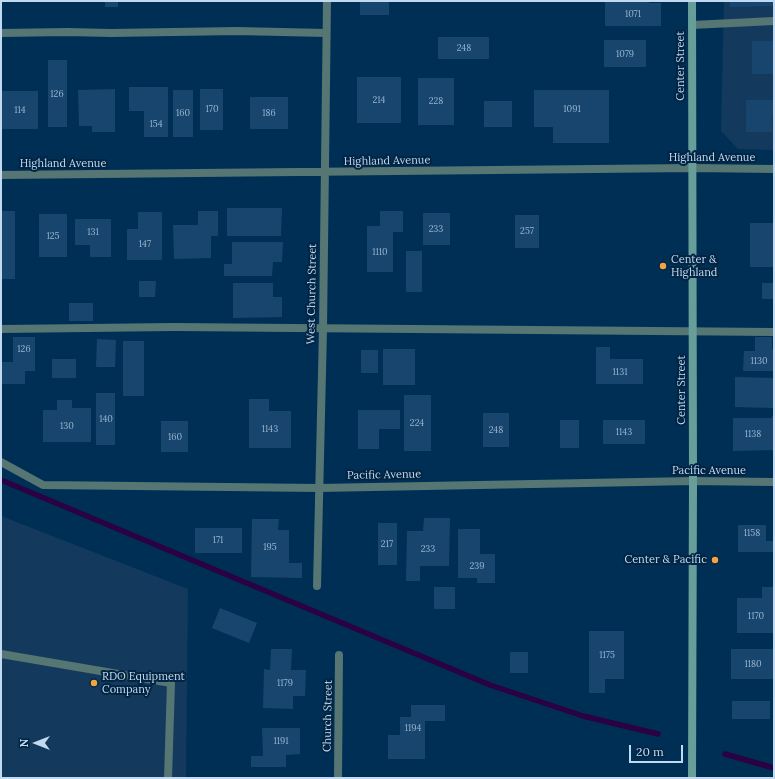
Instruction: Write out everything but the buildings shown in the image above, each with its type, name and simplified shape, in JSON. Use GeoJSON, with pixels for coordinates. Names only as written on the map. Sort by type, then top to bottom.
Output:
{"type":"FeatureCollection","features":[{"type":"Feature","properties":{"kind":"main road","name":"Center Street"},"geometry":{"type":"LineString","coordinates":[[692,1],[692,778]]}},
{"type":"Feature","properties":{"kind":"street","name":"West Church Street"},"geometry":{"type":"LineString","coordinates":[[317,586],[323,329],[327,1]]}},
{"type":"Feature","properties":{"kind":"street"},"geometry":{"type":"LineString","coordinates":[[692,24],[774,21]]}},
{"type":"Feature","properties":{"kind":"street"},"geometry":{"type":"LineString","coordinates":[[1,33],[245,31],[326,33]]}},
{"type":"Feature","properties":{"kind":"street","name":"Highland Avenue"},"geometry":{"type":"LineString","coordinates":[[1,175],[324,173],[692,168],[774,169]]}},
{"type":"Feature","properties":{"kind":"street"},"geometry":{"type":"LineString","coordinates":[[1,329],[174,327],[774,332]]}},
{"type":"Feature","properties":{"kind":"street","name":"Pacific Avenue"},"geometry":{"type":"LineString","coordinates":[[1,462],[43,485],[319,488],[693,481],[774,482]]}},
{"type":"Feature","properties":{"kind":"street"},"geometry":{"type":"LineString","coordinates":[[1,654],[171,683],[168,778]]}},
{"type":"Feature","properties":{"kind":"street","name":"Church Street"},"geometry":{"type":"LineString","coordinates":[[338,778],[339,655]]}},
{"type":"Feature","properties":{"kind":"shaded area"},"geometry":{"type":"Polygon","coordinates":[[[724,1],[774,1],[774,150],[738,149],[721,131],[724,1]]]}},
{"type":"Feature","properties":{"kind":"shaded area","name":"RDO Equipment Company"},"geometry":{"type":"Polygon","coordinates":[[[1,516],[188,589],[186,778],[1,778],[1,516]]]}},
{"type":"Feature","properties":{"kind":"waterway"},"geometry":{"type":"LineString","coordinates":[[1,480],[490,685],[583,716],[658,734]]}},
{"type":"Feature","properties":{"kind":"waterway"},"geometry":{"type":"LineString","coordinates":[[725,754],[774,768]]}},
{"type":"Feature","properties":{"kind":"place","name":"Center & Highland"},"geometry":{"type":"Point","coordinates":[663,266]}},
{"type":"Feature","properties":{"kind":"place","name":"Center & Pacific"},"geometry":{"type":"Point","coordinates":[715,560]}},
{"type":"Feature","properties":{"kind":"place","name":"RDO Equipment Company"},"geometry":{"type":"Point","coordinates":[94,683]}}]}
